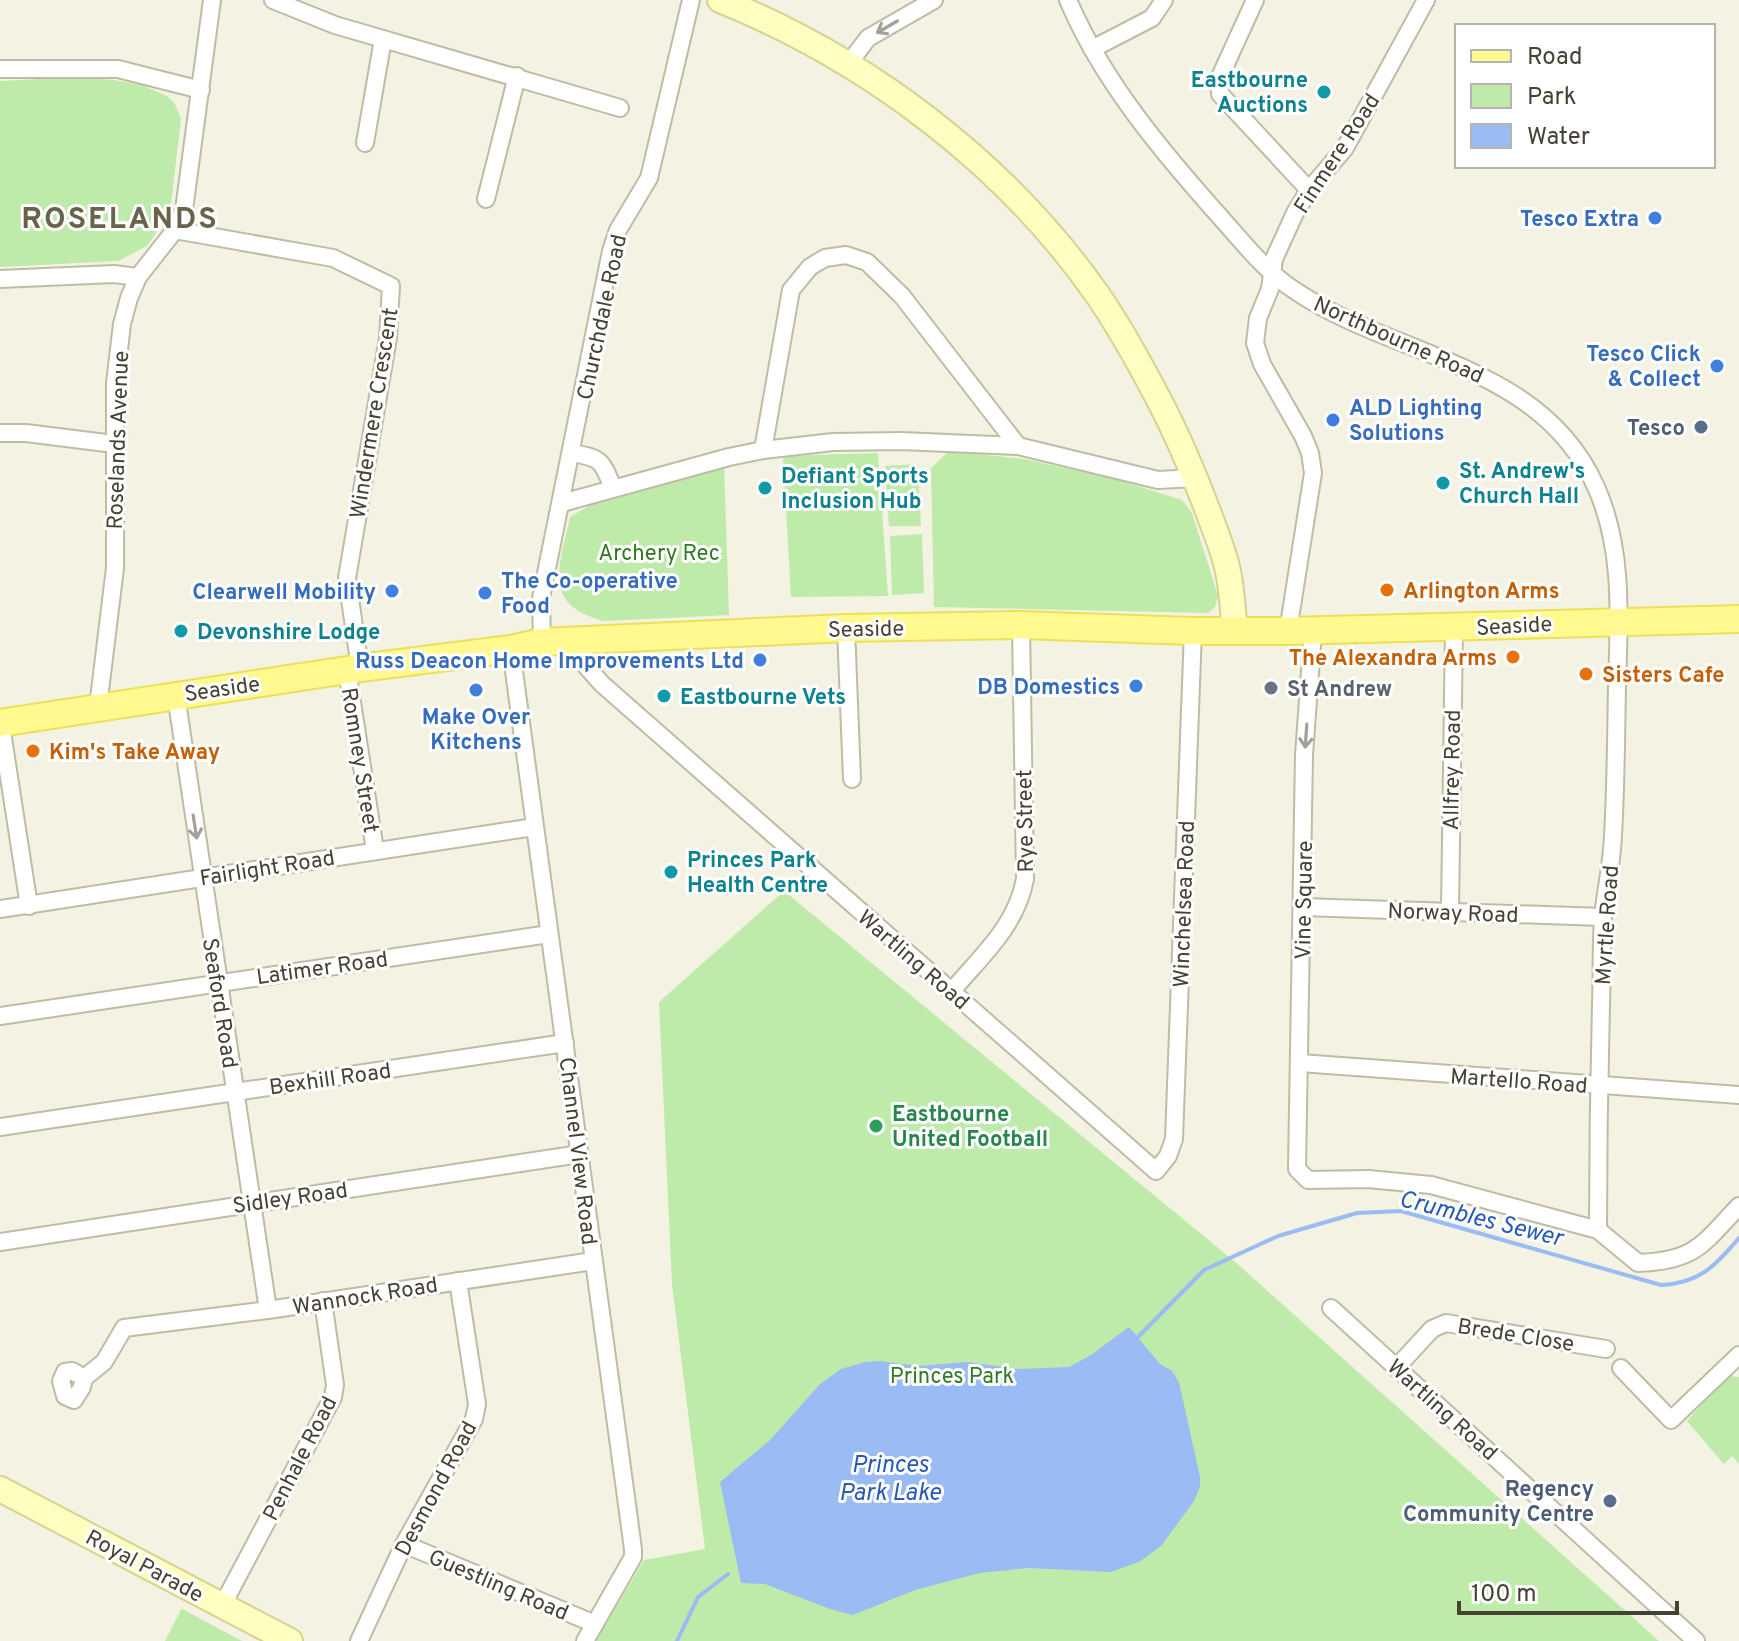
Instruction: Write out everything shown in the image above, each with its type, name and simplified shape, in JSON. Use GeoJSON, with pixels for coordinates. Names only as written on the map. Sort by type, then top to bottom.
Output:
{"type":"FeatureCollection","features":[{"type":"Feature","properties":{"kind":"main road","name":"Seaside"},"geometry":{"type":"LineString","coordinates":[[0,722],[542,642],[846,628],[1021,625],[1235,632],[1739,619]]}},
{"type":"Feature","properties":{"kind":"street","name":"Roselands Avenue"},"geometry":{"type":"LineString","coordinates":[[98,707],[115,568],[115,383],[122,324],[138,277],[175,230],[184,210],[212,0]]}},
{"type":"Feature","properties":{"kind":"street"},"geometry":{"type":"LineString","coordinates":[[273,0],[335,25],[620,108]]}},
{"type":"Feature","properties":{"kind":"street","name":"Churchdale Road"},"geometry":{"type":"LineString","coordinates":[[542,642],[541,598],[611,251],[618,230],[649,178],[691,0]]}},
{"type":"Feature","properties":{"kind":"street"},"geometry":{"type":"LineString","coordinates":[[720,0],[790,30],[849,63],[922,114],[989,172],[1045,229],[1096,293],[1135,354],[1174,428],[1196,478],[1228,570],[1235,632]]}},
{"type":"Feature","properties":{"kind":"street"},"geometry":{"type":"LineString","coordinates":[[849,63],[868,38],[934,0]]}},
{"type":"Feature","properties":{"kind":"street","name":"Northbourne Road"},"geometry":{"type":"LineString","coordinates":[[1068,0],[1092,49],[1114,84],[1204,198],[1272,274],[1342,318],[1487,378],[1513,392],[1540,413],[1568,443],[1596,486],[1613,545],[1619,620]]}},
{"type":"Feature","properties":{"kind":"street"},"geometry":{"type":"LineString","coordinates":[[1092,49],[1152,18],[1164,0]]}},
{"type":"Feature","properties":{"kind":"street"},"geometry":{"type":"LineString","coordinates":[[1255,0],[1219,79],[1220,94],[1309,190]]}},
{"type":"Feature","properties":{"kind":"street","name":"Finmere Road"},"geometry":{"type":"LineString","coordinates":[[1300,631],[1313,473],[1303,436],[1262,364],[1255,343],[1258,318],[1270,289],[1280,248],[1309,190],[1345,148],[1426,0]]}},
{"type":"Feature","properties":{"kind":"street"},"geometry":{"type":"LineString","coordinates":[[365,143],[383,39]]}},
{"type":"Feature","properties":{"kind":"street"},"geometry":{"type":"LineString","coordinates":[[0,69],[118,69],[201,90]]}},
{"type":"Feature","properties":{"kind":"street"},"geometry":{"type":"LineString","coordinates":[[486,199],[517,76]]}},
{"type":"Feature","properties":{"kind":"street","name":"Windermere Crescent"},"geometry":{"type":"LineString","coordinates":[[175,230],[333,258],[391,286],[388,338],[347,578],[354,669]]}},
{"type":"Feature","properties":{"kind":"street"},"geometry":{"type":"LineString","coordinates":[[763,450],[791,290],[810,267],[825,258],[846,255],[867,262],[902,296],[1018,446]]}},
{"type":"Feature","properties":{"kind":"street"},"geometry":{"type":"LineString","coordinates":[[0,279],[114,274],[138,277]]}},
{"type":"Feature","properties":{"kind":"street"},"geometry":{"type":"LineString","coordinates":[[1,433],[26,433],[114,444]]}},
{"type":"Feature","properties":{"kind":"street"},"geometry":{"type":"LineString","coordinates":[[562,503],[763,450],[833,442],[901,441],[1018,446],[1158,480],[1196,478]]}},
{"type":"Feature","properties":{"kind":"street"},"geometry":{"type":"LineString","coordinates":[[572,453],[593,456],[603,463],[613,488]]}},
{"type":"Feature","properties":{"kind":"street","name":"Myrtle Road"},"geometry":{"type":"LineString","coordinates":[[1598,1230],[1603,917],[1613,838],[1619,620]]}},
{"type":"Feature","properties":{"kind":"street","name":"Rye Street"},"geometry":{"type":"LineString","coordinates":[[951,992],[1010,922],[1021,902],[1025,879],[1021,625]]}},
{"type":"Feature","properties":{"kind":"street"},"geometry":{"type":"LineString","coordinates":[[846,628],[852,779]]}},
{"type":"Feature","properties":{"kind":"street","name":"Allfrey Road"},"geometry":{"type":"LineString","coordinates":[[1450,911],[1454,628]]}},
{"type":"Feature","properties":{"kind":"street","name":"Winchelsea Road"},"geometry":{"type":"LineString","coordinates":[[1156,1171],[1168,1156],[1174,1139],[1193,631]]}},
{"type":"Feature","properties":{"kind":"street","name":"Vine Square"},"geometry":{"type":"LineString","coordinates":[[1300,631],[1304,755],[1297,1169],[1308,1180],[1381,1179],[1431,1185],[1598,1230]]}},
{"type":"Feature","properties":{"kind":"street","name":"Wartling Road"},"geometry":{"type":"LineString","coordinates":[[581,640],[586,666],[602,684],[1156,1171]]}},
{"type":"Feature","properties":{"kind":"street","name":"Channel View Road"},"geometry":{"type":"LineString","coordinates":[[511,649],[633,1549],[633,1557],[585,1641]]}},
{"type":"Feature","properties":{"kind":"street","name":"Romney Street"},"geometry":{"type":"LineString","coordinates":[[354,669],[375,850]]}},
{"type":"Feature","properties":{"kind":"street","name":"Seaford Road"},"geometry":{"type":"LineString","coordinates":[[176,695],[268,1310]]}},
{"type":"Feature","properties":{"kind":"street"},"geometry":{"type":"LineString","coordinates":[[0,722],[29,906]]}},
{"type":"Feature","properties":{"kind":"street","name":"Fairlight Road"},"geometry":{"type":"LineString","coordinates":[[0,909],[534,827]]}},
{"type":"Feature","properties":{"kind":"street","name":"Norway Road"},"geometry":{"type":"LineString","coordinates":[[1303,907],[1603,917]]}},
{"type":"Feature","properties":{"kind":"street","name":"Latimer Road"},"geometry":{"type":"LineString","coordinates":[[0,1016],[549,934]]}},
{"type":"Feature","properties":{"kind":"street","name":"Bexhill Road"},"geometry":{"type":"LineString","coordinates":[[0,1127],[565,1043]]}},
{"type":"Feature","properties":{"kind":"street","name":"Martello Road"},"geometry":{"type":"LineString","coordinates":[[1300,1063],[1739,1095]]}},
{"type":"Feature","properties":{"kind":"street","name":"Sidley Road"},"geometry":{"type":"LineString","coordinates":[[0,1242],[580,1154]]}},
{"type":"Feature","properties":{"kind":"street"},"geometry":{"type":"LineString","coordinates":[[1598,1230],[1638,1263],[1663,1262],[1686,1257],[1739,1206]]}},
{"type":"Feature","properties":{"kind":"street","name":"Wannock Road"},"geometry":{"type":"LineString","coordinates":[[84,1378],[104,1362],[124,1328],[268,1310],[593,1261]]}},
{"type":"Feature","properties":{"kind":"street","name":"Desmond Road"},"geometry":{"type":"LineString","coordinates":[[359,1641],[404,1544],[474,1419],[477,1404],[458,1281]]}},
{"type":"Feature","properties":{"kind":"street","name":"Penhale Road"},"geometry":{"type":"LineString","coordinates":[[222,1606],[333,1397],[335,1385],[323,1301]]}},
{"type":"Feature","properties":{"kind":"street","name":"Wartling Road"},"geometry":{"type":"LineString","coordinates":[[1331,1308],[1696,1641]]}},
{"type":"Feature","properties":{"kind":"street","name":"Brede Close"},"geometry":{"type":"LineString","coordinates":[[1396,1368],[1432,1329],[1446,1323],[1606,1349]]}},
{"type":"Feature","properties":{"kind":"street"},"geometry":{"type":"LineString","coordinates":[[1621,1368],[1671,1420],[1739,1355]]}},
{"type":"Feature","properties":{"kind":"street","name":"Royal Parade"},"geometry":{"type":"LineString","coordinates":[[0,1489],[290,1641]]}},
{"type":"Feature","properties":{"kind":"street","name":"Guestling Road"},"geometry":{"type":"LineString","coordinates":[[404,1544],[595,1624]]}},
{"type":"Feature","properties":{"kind":"green space"},"geometry":{"type":"Polygon","coordinates":[[[76,77],[141,85],[174,102],[181,119],[170,212],[147,246],[118,261],[0,267],[0,81],[76,77]]]}},
{"type":"Feature","properties":{"kind":"green space"},"geometry":{"type":"Polygon","coordinates":[[[949,451],[1024,459],[1112,478],[1182,500],[1192,513],[1218,596],[1215,607],[1208,613],[934,607],[931,468],[949,451]]]}},
{"type":"Feature","properties":{"kind":"green space"},"geometry":{"type":"Polygon","coordinates":[[[878,453],[888,596],[791,597],[783,456],[878,453]]]}},
{"type":"Feature","properties":{"kind":"green space","name":"Archery Rec"},"geometry":{"type":"Polygon","coordinates":[[[724,464],[729,615],[604,621],[584,614],[570,604],[562,594],[559,567],[570,517],[597,501],[724,464]]]}},
{"type":"Feature","properties":{"kind":"green space"},"geometry":{"type":"Polygon","coordinates":[[[918,464],[921,526],[889,526],[885,466],[918,464]]]}},
{"type":"Feature","properties":{"kind":"green space"},"geometry":{"type":"Polygon","coordinates":[[[922,534],[924,593],[892,595],[890,536],[922,534]]]}},
{"type":"Feature","properties":{"kind":"green space","name":"Princes Park"},"geometry":{"type":"Polygon","coordinates":[[[784,891],[1234,1261],[1659,1641],[596,1641],[644,1560],[705,1549],[672,1284],[659,1002],[784,891]]]}},
{"type":"Feature","properties":{"kind":"green space"},"geometry":{"type":"Polygon","coordinates":[[[1728,1376],[1739,1377],[1739,1464],[1732,1456],[1724,1464],[1687,1421],[1728,1376]]]}},
{"type":"Feature","properties":{"kind":"green space"},"geometry":{"type":"Polygon","coordinates":[[[182,1609],[242,1641],[165,1641],[182,1609]]]}},
{"type":"Feature","properties":{"kind":"water","name":"Princes Park Lake"},"geometry":{"type":"Polygon","coordinates":[[[1129,1327],[1179,1382],[1200,1477],[1200,1487],[1194,1501],[1161,1546],[1139,1562],[1111,1572],[1028,1568],[980,1573],[915,1590],[853,1615],[765,1584],[741,1583],[720,1482],[770,1440],[820,1384],[841,1369],[880,1361],[919,1366],[966,1362],[1019,1369],[1069,1367],[1129,1327]]]}},
{"type":"Feature","properties":{"kind":"waterway","name":"Crumbles Sewer"},"geometry":{"type":"LineString","coordinates":[[1136,1339],[1204,1270],[1278,1236],[1357,1213],[1401,1211],[1661,1285],[1686,1281],[1706,1271],[1739,1238]]}},
{"type":"Feature","properties":{"kind":"waterway"},"geometry":{"type":"LineString","coordinates":[[677,1641],[698,1597],[728,1574]]}},
{"type":"Feature","properties":{"kind":"place","name":"Eastbourne Auctions"},"geometry":{"type":"Point","coordinates":[1324,92]}},
{"type":"Feature","properties":{"kind":"place","name":"Tesco Extra"},"geometry":{"type":"Point","coordinates":[1655,218]}},
{"type":"Feature","properties":{"kind":"place","name":"Tesco Click & Collect"},"geometry":{"type":"Point","coordinates":[1717,366]}},
{"type":"Feature","properties":{"kind":"place","name":"ALD Lighting Solutions"},"geometry":{"type":"Point","coordinates":[1333,420]}},
{"type":"Feature","properties":{"kind":"place","name":"Tesco"},"geometry":{"type":"Point","coordinates":[1701,427]}},
{"type":"Feature","properties":{"kind":"place","name":"St. Andrew's Church Hall"},"geometry":{"type":"Point","coordinates":[1443,483]}},
{"type":"Feature","properties":{"kind":"place","name":"Defiant Sports Inclusion Hub"},"geometry":{"type":"Point","coordinates":[765,488]}},
{"type":"Feature","properties":{"kind":"place","name":"Arlington Arms"},"geometry":{"type":"Point","coordinates":[1387,590]}},
{"type":"Feature","properties":{"kind":"place","name":"Clearwell Mobility"},"geometry":{"type":"Point","coordinates":[392,591]}},
{"type":"Feature","properties":{"kind":"place","name":"The Co-operative Food"},"geometry":{"type":"Point","coordinates":[485,593]}},
{"type":"Feature","properties":{"kind":"place","name":"Devonshire Lodge"},"geometry":{"type":"Point","coordinates":[181,631]}},
{"type":"Feature","properties":{"kind":"place","name":"The Alexandra Arms"},"geometry":{"type":"Point","coordinates":[1513,657]}},
{"type":"Feature","properties":{"kind":"place","name":"Russ Deacon Home Improvements Ltd"},"geometry":{"type":"Point","coordinates":[760,660]}},
{"type":"Feature","properties":{"kind":"place","name":"Sisters Cafe"},"geometry":{"type":"Point","coordinates":[1586,674]}},
{"type":"Feature","properties":{"kind":"place","name":"DB Domestics"},"geometry":{"type":"Point","coordinates":[1136,686]}},
{"type":"Feature","properties":{"kind":"place","name":"St Andrew"},"geometry":{"type":"Point","coordinates":[1271,688]}},
{"type":"Feature","properties":{"kind":"place","name":"Make Over Kitchens"},"geometry":{"type":"Point","coordinates":[476,690]}},
{"type":"Feature","properties":{"kind":"place","name":"Eastbourne Vets"},"geometry":{"type":"Point","coordinates":[664,696]}},
{"type":"Feature","properties":{"kind":"place","name":"Kim's Take Away"},"geometry":{"type":"Point","coordinates":[33,751]}},
{"type":"Feature","properties":{"kind":"place","name":"Princes Park Health Centre"},"geometry":{"type":"Point","coordinates":[671,872]}},
{"type":"Feature","properties":{"kind":"place","name":"Eastbourne United Football"},"geometry":{"type":"Point","coordinates":[876,1126]}},
{"type":"Feature","properties":{"kind":"place","name":"Regency Community Centre"},"geometry":{"type":"Point","coordinates":[1610,1501]}},
{"type":"Feature","properties":{"kind":"district","name":"ROSELANDS"},"geometry":{"type":"Point","coordinates":[120,218]}}]}
